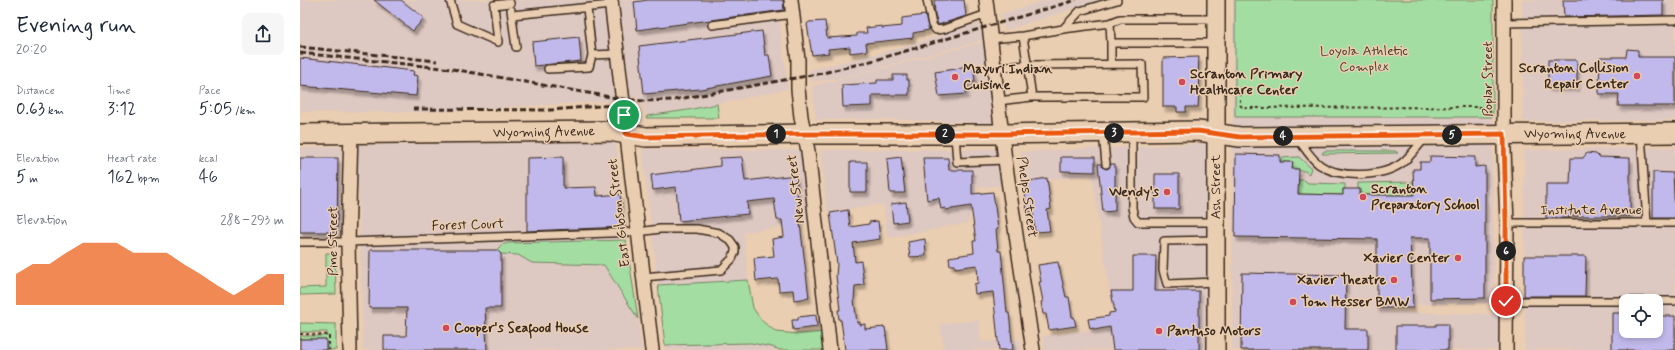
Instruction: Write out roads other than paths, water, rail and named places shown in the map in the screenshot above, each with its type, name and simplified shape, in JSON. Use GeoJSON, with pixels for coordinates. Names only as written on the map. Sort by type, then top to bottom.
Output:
{"type":"FeatureCollection","features":[{"type":"Feature","properties":{"kind":"main road","name":"Wyoming Avenue"},"geometry":{"type":"LineString","coordinates":[[300,134],[351,132],[521,133],[555,131],[609,131],[646,137],[804,134],[1002,134],[1198,131],[1240,137],[1675,133]]}},
{"type":"Feature","properties":{"kind":"street","name":"New Street"},"geometry":{"type":"LineString","coordinates":[[791,0],[798,60],[798,89],[804,134],[808,151],[830,350]]}},
{"type":"Feature","properties":{"kind":"street","name":"Phelps Street"},"geometry":{"type":"LineString","coordinates":[[986,0],[1005,160],[1033,350]]}},
{"type":"Feature","properties":{"kind":"street","name":"Ash Street"},"geometry":{"type":"LineString","coordinates":[[1216,0],[1216,350]]}},
{"type":"Feature","properties":{"kind":"street","name":"Poplar Street"},"geometry":{"type":"LineString","coordinates":[[1504,0],[1506,350]]}},
{"type":"Feature","properties":{"kind":"street","name":"East Gibson Street"},"geometry":{"type":"LineString","coordinates":[[611,3],[642,277],[652,350]]}},
{"type":"Feature","properties":{"kind":"street","name":"Pine Street"},"geometry":{"type":"LineString","coordinates":[[350,350],[348,242],[351,132]]}},
{"type":"Feature","properties":{"kind":"lane"},"geometry":{"type":"LineString","coordinates":[[450,0],[458,24],[498,42],[494,5],[510,2],[516,47]]}},
{"type":"Feature","properties":{"kind":"lane"},"geometry":{"type":"LineString","coordinates":[[927,0],[932,26],[936,30],[944,29],[987,14]]}},
{"type":"Feature","properties":{"kind":"lane"},"geometry":{"type":"LineString","coordinates":[[1063,29],[1080,11],[1117,0]]}},
{"type":"Feature","properties":{"kind":"lane"},"geometry":{"type":"LineString","coordinates":[[512,15],[587,8],[611,3]]}},
{"type":"Feature","properties":{"kind":"lane"},"geometry":{"type":"LineString","coordinates":[[548,69],[589,67],[592,54],[587,8]]}},
{"type":"Feature","properties":{"kind":"lane"},"geometry":{"type":"LineString","coordinates":[[712,25],[793,14]]}},
{"type":"Feature","properties":{"kind":"lane"},"geometry":{"type":"LineString","coordinates":[[990,39],[1023,36],[1110,23],[1120,19],[1216,19]]}},
{"type":"Feature","properties":{"kind":"lane"},"geometry":{"type":"LineString","coordinates":[[1504,23],[1675,20]]}},
{"type":"Feature","properties":{"kind":"lane"},"geometry":{"type":"LineString","coordinates":[[1110,23],[1111,64]]}},
{"type":"Feature","properties":{"kind":"lane"},"geometry":{"type":"LineString","coordinates":[[1023,36],[1032,98]]}},
{"type":"Feature","properties":{"kind":"lane"},"geometry":{"type":"LineString","coordinates":[[1111,43],[1216,43]]}},
{"type":"Feature","properties":{"kind":"lane"},"geometry":{"type":"LineString","coordinates":[[592,54],[617,54]]}},
{"type":"Feature","properties":{"kind":"lane"},"geometry":{"type":"LineString","coordinates":[[994,68],[1027,65],[1142,64],[1143,97],[1032,98],[998,101]]}},
{"type":"Feature","properties":{"kind":"lane"},"geometry":{"type":"LineString","coordinates":[[1132,132],[1134,217],[1138,222],[1216,222]]}},
{"type":"Feature","properties":{"kind":"lane"},"geometry":{"type":"LineString","coordinates":[[1103,133],[1106,164]]}},
{"type":"Feature","properties":{"kind":"lane"},"geometry":{"type":"LineString","coordinates":[[1640,133],[1647,223]]}},
{"type":"Feature","properties":{"kind":"lane"},"geometry":{"type":"LineString","coordinates":[[955,134],[957,162],[1005,160]]}},
{"type":"Feature","properties":{"kind":"lane"},"geometry":{"type":"LineString","coordinates":[[1296,136],[1316,161],[1323,167],[1342,173],[1356,175],[1376,173],[1395,167],[1409,157],[1427,135]]}},
{"type":"Feature","properties":{"kind":"lane","name":"Institute Avenue"},"geometry":{"type":"LineString","coordinates":[[1506,223],[1675,223]]}},
{"type":"Feature","properties":{"kind":"lane","name":"Forest Court"},"geometry":{"type":"LineString","coordinates":[[300,242],[348,242],[638,232],[660,229],[697,228],[719,233],[730,240],[735,247],[735,252],[732,259],[721,270],[642,277]]}},
{"type":"Feature","properties":{"kind":"lane"},"geometry":{"type":"LineString","coordinates":[[1216,240],[1164,241],[1163,270],[1167,284],[1216,282]]}},
{"type":"Feature","properties":{"kind":"lane"},"geometry":{"type":"LineString","coordinates":[[1506,301],[1619,301]]}},
{"type":"Feature","properties":{"kind":"lane"},"geometry":{"type":"LineString","coordinates":[[1663,301],[1675,301]]}},
{"type":"Feature","properties":{"kind":"railway"},"geometry":{"type":"LineString","coordinates":[[300,53],[452,69],[622,99],[643,101],[673,100],[823,73],[879,59],[1076,0]]}},
{"type":"Feature","properties":{"kind":"railway"},"geometry":{"type":"LineString","coordinates":[[300,47],[437,61]]}},
{"type":"Feature","properties":{"kind":"railway"},"geometry":{"type":"LineString","coordinates":[[413,109],[551,110],[625,104]]}},
{"type":"Feature","properties":{"kind":"place","name":"Scranton Collision Repair Center"},"geometry":{"type":"Point","coordinates":[1637,76]}},
{"type":"Feature","properties":{"kind":"place","name":"Mayuri Indian Cuisine"},"geometry":{"type":"Point","coordinates":[955,77]}},
{"type":"Feature","properties":{"kind":"place","name":"Scranton Primary Healthcare Center"},"geometry":{"type":"Point","coordinates":[1182,82]}},
{"type":"Feature","properties":{"kind":"place","name":"Wendy's"},"geometry":{"type":"Point","coordinates":[1167,192]}},
{"type":"Feature","properties":{"kind":"place","name":"Scranton Preparatory School"},"geometry":{"type":"Point","coordinates":[1363,197]}},
{"type":"Feature","properties":{"kind":"place","name":"Xavier Center"},"geometry":{"type":"Point","coordinates":[1458,258]}},
{"type":"Feature","properties":{"kind":"place","name":"Xavier Theatre"},"geometry":{"type":"Point","coordinates":[1394,280]}},
{"type":"Feature","properties":{"kind":"place","name":"Tom Hesser BMW"},"geometry":{"type":"Point","coordinates":[1293,302]}},
{"type":"Feature","properties":{"kind":"place","name":"Cooper's Seafood House"},"geometry":{"type":"Point","coordinates":[446,328]}},
{"type":"Feature","properties":{"kind":"place","name":"Pantuso Motors"},"geometry":{"type":"Point","coordinates":[1159,331]}},
{"type":"Feature","properties":{"kind":"park label","name":"Loyola Athletic Complex"},"geometry":{"type":"Point","coordinates":[1364,60]}}]}
